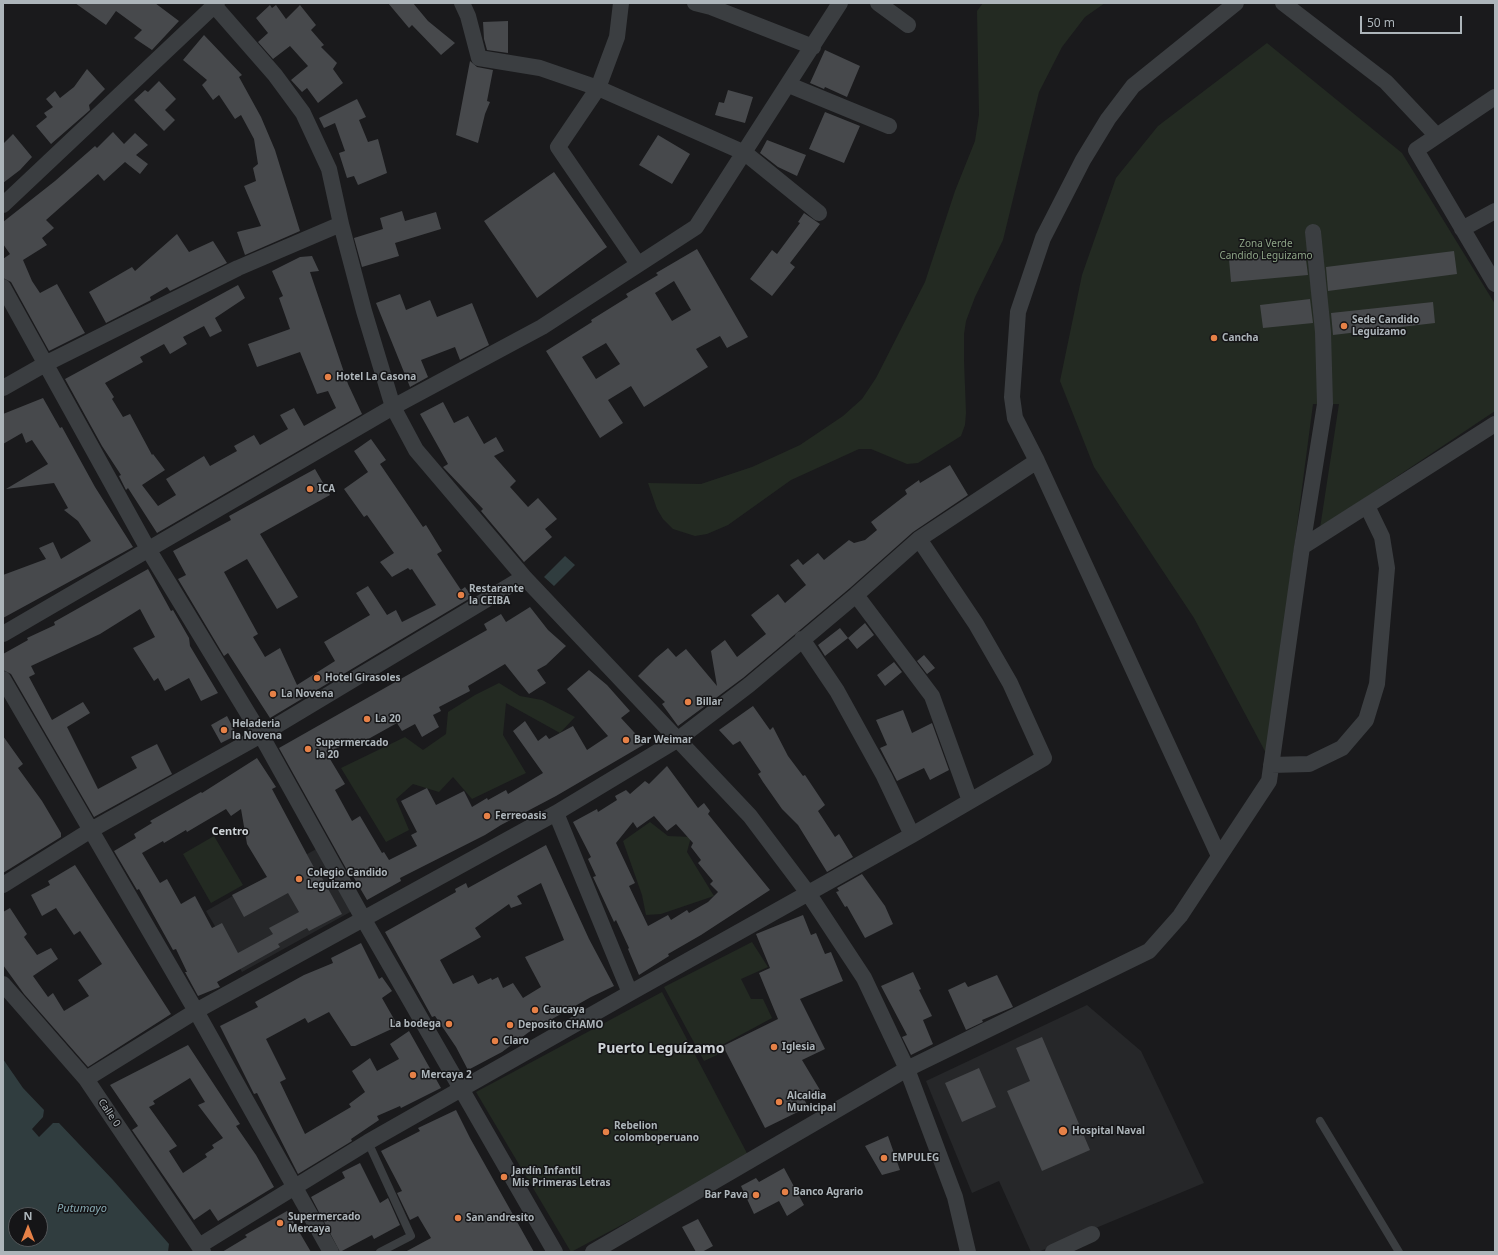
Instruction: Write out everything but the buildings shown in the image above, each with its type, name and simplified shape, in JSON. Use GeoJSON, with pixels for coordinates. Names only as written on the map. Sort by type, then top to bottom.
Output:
{"type":"FeatureCollection","features":[{"type":"Feature","properties":{"kind":"street"},"geometry":{"type":"LineString","coordinates":[[462,3],[468,16],[479,58],[540,68],[598,88],[745,154],[819,213]]}},
{"type":"Feature","properties":{"kind":"street"},"geometry":{"type":"LineString","coordinates":[[621,3],[617,36],[598,88],[558,147],[638,264]]}},
{"type":"Feature","properties":{"kind":"street"},"geometry":{"type":"LineString","coordinates":[[695,3],[711,7],[814,47]]}},
{"type":"Feature","properties":{"kind":"street"},"geometry":{"type":"LineString","coordinates":[[3,634],[393,407],[542,327],[696,227],[814,47],[840,3]]}},
{"type":"Feature","properties":{"kind":"street"},"geometry":{"type":"LineString","coordinates":[[878,3],[908,25]]}},
{"type":"Feature","properties":{"kind":"street"},"geometry":{"type":"LineString","coordinates":[[1220,856],[1037,461],[1015,418],[1012,398],[1018,312],[1043,238],[1083,160],[1108,119],[1133,86],[1236,3]]}},
{"type":"Feature","properties":{"kind":"street"},"geometry":{"type":"LineString","coordinates":[[1283,3],[1386,82],[1437,136]]}},
{"type":"Feature","properties":{"kind":"street"},"geometry":{"type":"LineString","coordinates":[[3,205],[215,4],[275,75],[303,113],[329,169],[341,224],[393,407],[416,450],[524,576],[750,816],[808,893],[864,978],[907,1069],[955,1198],[968,1252]]}},
{"type":"Feature","properties":{"kind":"street"},"geometry":{"type":"LineString","coordinates":[[789,85],[889,126]]}},
{"type":"Feature","properties":{"kind":"street"},"geometry":{"type":"LineString","coordinates":[[1495,97],[1416,150],[1495,284]]}},
{"type":"Feature","properties":{"kind":"street"},"geometry":{"type":"LineString","coordinates":[[1462,229],[1495,210]]}},
{"type":"Feature","properties":{"kind":"street"},"geometry":{"type":"LineString","coordinates":[[3,388],[47,363],[238,268],[341,224]]}},
{"type":"Feature","properties":{"kind":"street"},"geometry":{"type":"LineString","coordinates":[[593,1252],[907,1069],[1149,951],[1180,916],[1269,781],[1302,547],[1325,404],[1323,332],[1313,232]]}},
{"type":"Feature","properties":{"kind":"street"},"geometry":{"type":"LineString","coordinates":[[3,287],[47,363],[148,549],[261,735],[364,920],[555,1252]]}},
{"type":"Feature","properties":{"kind":"street"},"geometry":{"type":"LineString","coordinates":[[1302,547],[1495,424]]}},
{"type":"Feature","properties":{"kind":"street"},"geometry":{"type":"LineString","coordinates":[[86,1079],[196,1011],[364,920],[556,813],[677,740],[749,685],[856,595],[919,538],[1037,461]]}},
{"type":"Feature","properties":{"kind":"street"},"geometry":{"type":"LineString","coordinates":[[1271,764],[1309,764],[1342,748],[1366,720],[1377,684],[1387,568],[1382,537],[1367,506]]}},
{"type":"Feature","properties":{"kind":"street"},"geometry":{"type":"LineString","coordinates":[[201,1249],[368,1142],[912,835],[1044,758],[1010,683],[976,624],[919,538]]}},
{"type":"Feature","properties":{"kind":"street"},"geometry":{"type":"LineString","coordinates":[[3,885],[91,830],[261,735],[524,576]]}},
{"type":"Feature","properties":{"kind":"street"},"geometry":{"type":"LineString","coordinates":[[856,595],[932,696],[970,801]]}},
{"type":"Feature","properties":{"kind":"street"},"geometry":{"type":"LineString","coordinates":[[802,640],[837,691],[884,776],[912,835]]}},
{"type":"Feature","properties":{"kind":"street"},"geometry":{"type":"LineString","coordinates":[[3,680],[196,1011],[331,1252]]}},
{"type":"Feature","properties":{"kind":"street"},"geometry":{"type":"LineString","coordinates":[[556,813],[630,993]]}},
{"type":"Feature","properties":{"kind":"street","name":"Calle 0"},"geometry":{"type":"LineString","coordinates":[[3,984],[86,1079],[201,1249]]}},
{"type":"Feature","properties":{"kind":"street"},"geometry":{"type":"LineString","coordinates":[[1053,1252],[1092,1234]]}},
{"type":"Feature","properties":{"kind":"lane"},"geometry":{"type":"LineString","coordinates":[[1320,1121],[1399,1252]]}},
{"type":"Feature","properties":{"kind":"lane"},"geometry":{"type":"LineString","coordinates":[[368,1142],[411,1236],[380,1252]]}},
{"type":"Feature","properties":{"kind":"shaded area","name":"Colegio Candido Leguizamo"},"geometry":{"type":"Polygon","coordinates":[[[318,848],[352,911],[242,972],[206,911],[318,848]]]}},
{"type":"Feature","properties":{"kind":"shaded area","name":"Hospital Naval"},"geometry":{"type":"Polygon","coordinates":[[[1087,1005],[1141,1051],[1204,1183],[1038,1252],[1031,1252],[999,1181],[972,1193],[926,1081],[1087,1005]]]}},
{"type":"Feature","properties":{"kind":"green space"},"geometry":{"type":"Polygon","coordinates":[[[983,3],[1105,3],[1085,17],[1062,47],[1039,92],[1003,240],[975,297],[966,321],[964,334],[964,360],[966,413],[965,425],[961,436],[918,463],[907,464],[871,449],[859,449],[791,480],[728,525],[707,534],[695,536],[673,529],[663,519],[657,509],[648,483],[701,484],[752,467],[800,445],[843,416],[862,399],[876,378],[925,282],[955,191],[975,141],[979,115],[977,11],[983,3]]]}},
{"type":"Feature","properties":{"kind":"green space","name":"Zona Verde Candido Leguizamo"},"geometry":{"type":"Polygon","coordinates":[[[1267,43],[1402,153],[1495,304],[1495,411],[1320,528],[1339,404],[1313,404],[1267,755],[1194,618],[1094,467],[1060,381],[1082,275],[1116,178],[1158,126],[1267,43]]]}},
{"type":"Feature","properties":{"kind":"green space"},"geometry":{"type":"Polygon","coordinates":[[[499,683],[520,696],[542,700],[575,717],[560,733],[506,703],[503,735],[526,773],[472,799],[453,777],[439,792],[413,784],[396,799],[409,830],[386,842],[341,768],[405,737],[423,750],[446,734],[448,712],[475,695],[499,683]]]}},
{"type":"Feature","properties":{"kind":"green space"},"geometry":{"type":"Polygon","coordinates":[[[650,822],[668,836],[691,837],[687,852],[714,896],[661,914],[646,915],[642,895],[623,841],[650,822]]]}},
{"type":"Feature","properties":{"kind":"green space"},"geometry":{"type":"Polygon","coordinates":[[[214,836],[243,885],[211,903],[183,854],[214,836]]]}},
{"type":"Feature","properties":{"kind":"green space"},"geometry":{"type":"Polygon","coordinates":[[[752,942],[768,967],[741,979],[751,999],[763,999],[772,1018],[722,1045],[717,1055],[704,1061],[664,987],[752,942]]]}},
{"type":"Feature","properties":{"kind":"green space"},"geometry":{"type":"Polygon","coordinates":[[[662,992],[749,1157],[571,1252],[476,1092],[662,992]]]}},
{"type":"Feature","properties":{"kind":"water"},"geometry":{"type":"Polygon","coordinates":[[[565,556],[575,565],[554,586],[544,577],[565,556]]]}},
{"type":"Feature","properties":{"kind":"water","name":"Putumayo"},"geometry":{"type":"Polygon","coordinates":[[[3,1059],[23,1088],[44,1110],[43,1117],[32,1129],[39,1137],[53,1123],[59,1123],[113,1180],[169,1244],[168,1252],[3,1252],[3,1059]]]}},
{"type":"Feature","properties":{"kind":"place","name":"Sede Candido Leguizamo"},"geometry":{"type":"Point","coordinates":[1344,326]}},
{"type":"Feature","properties":{"kind":"place","name":"Cancha"},"geometry":{"type":"Point","coordinates":[1214,338]}},
{"type":"Feature","properties":{"kind":"place","name":"Hotel La Casona"},"geometry":{"type":"Point","coordinates":[328,377]}},
{"type":"Feature","properties":{"kind":"place","name":"ICA"},"geometry":{"type":"Point","coordinates":[310,489]}},
{"type":"Feature","properties":{"kind":"place","name":"Restarante la CEIBA"},"geometry":{"type":"Point","coordinates":[461,595]}},
{"type":"Feature","properties":{"kind":"place","name":"Hotel Girasoles"},"geometry":{"type":"Point","coordinates":[317,678]}},
{"type":"Feature","properties":{"kind":"place","name":"La Novena"},"geometry":{"type":"Point","coordinates":[273,694]}},
{"type":"Feature","properties":{"kind":"place","name":"Billar"},"geometry":{"type":"Point","coordinates":[688,702]}},
{"type":"Feature","properties":{"kind":"place","name":"La 20"},"geometry":{"type":"Point","coordinates":[367,719]}},
{"type":"Feature","properties":{"kind":"place","name":"Heladeria la Novena"},"geometry":{"type":"Point","coordinates":[224,730]}},
{"type":"Feature","properties":{"kind":"place","name":"Bar Weimar"},"geometry":{"type":"Point","coordinates":[626,740]}},
{"type":"Feature","properties":{"kind":"place","name":"Supermercado la 20"},"geometry":{"type":"Point","coordinates":[308,749]}},
{"type":"Feature","properties":{"kind":"place","name":"Ferreoasis"},"geometry":{"type":"Point","coordinates":[487,816]}},
{"type":"Feature","properties":{"kind":"place","name":"Colegio Candido Leguizamo"},"geometry":{"type":"Point","coordinates":[299,879]}},
{"type":"Feature","properties":{"kind":"place","name":"Caucaya"},"geometry":{"type":"Point","coordinates":[535,1010]}},
{"type":"Feature","properties":{"kind":"place","name":"La bodega"},"geometry":{"type":"Point","coordinates":[449,1024]}},
{"type":"Feature","properties":{"kind":"place","name":"Deposito CHAMO"},"geometry":{"type":"Point","coordinates":[510,1025]}},
{"type":"Feature","properties":{"kind":"place","name":"Claro"},"geometry":{"type":"Point","coordinates":[495,1041]}},
{"type":"Feature","properties":{"kind":"place","name":"Iglesia"},"geometry":{"type":"Point","coordinates":[774,1047]}},
{"type":"Feature","properties":{"kind":"place","name":"Mercaya 2"},"geometry":{"type":"Point","coordinates":[413,1075]}},
{"type":"Feature","properties":{"kind":"place","name":"Alcaldia Municipal"},"geometry":{"type":"Point","coordinates":[779,1102]}},
{"type":"Feature","properties":{"kind":"place","name":"Hospital Naval"},"geometry":{"type":"Point","coordinates":[1063,1131]}},
{"type":"Feature","properties":{"kind":"place","name":"Rebelion colomboperuano"},"geometry":{"type":"Point","coordinates":[606,1132]}},
{"type":"Feature","properties":{"kind":"place","name":"EMPULEG"},"geometry":{"type":"Point","coordinates":[884,1158]}},
{"type":"Feature","properties":{"kind":"place","name":"Jardín Infantil Mis Primeras Letras"},"geometry":{"type":"Point","coordinates":[504,1177]}},
{"type":"Feature","properties":{"kind":"place","name":"Banco Agrario"},"geometry":{"type":"Point","coordinates":[785,1192]}},
{"type":"Feature","properties":{"kind":"place","name":"Bar Pava"},"geometry":{"type":"Point","coordinates":[756,1195]}},
{"type":"Feature","properties":{"kind":"place","name":"San andresito"},"geometry":{"type":"Point","coordinates":[458,1218]}},
{"type":"Feature","properties":{"kind":"place","name":"Supermercado Mercaya"},"geometry":{"type":"Point","coordinates":[280,1223]}},
{"type":"Feature","properties":{"kind":"district","name":"Centro"},"geometry":{"type":"Point","coordinates":[230,832]}},
{"type":"Feature","properties":{"kind":"district","name":"Puerto Leguízamo"},"geometry":{"type":"Point","coordinates":[661,1049]}}]}
